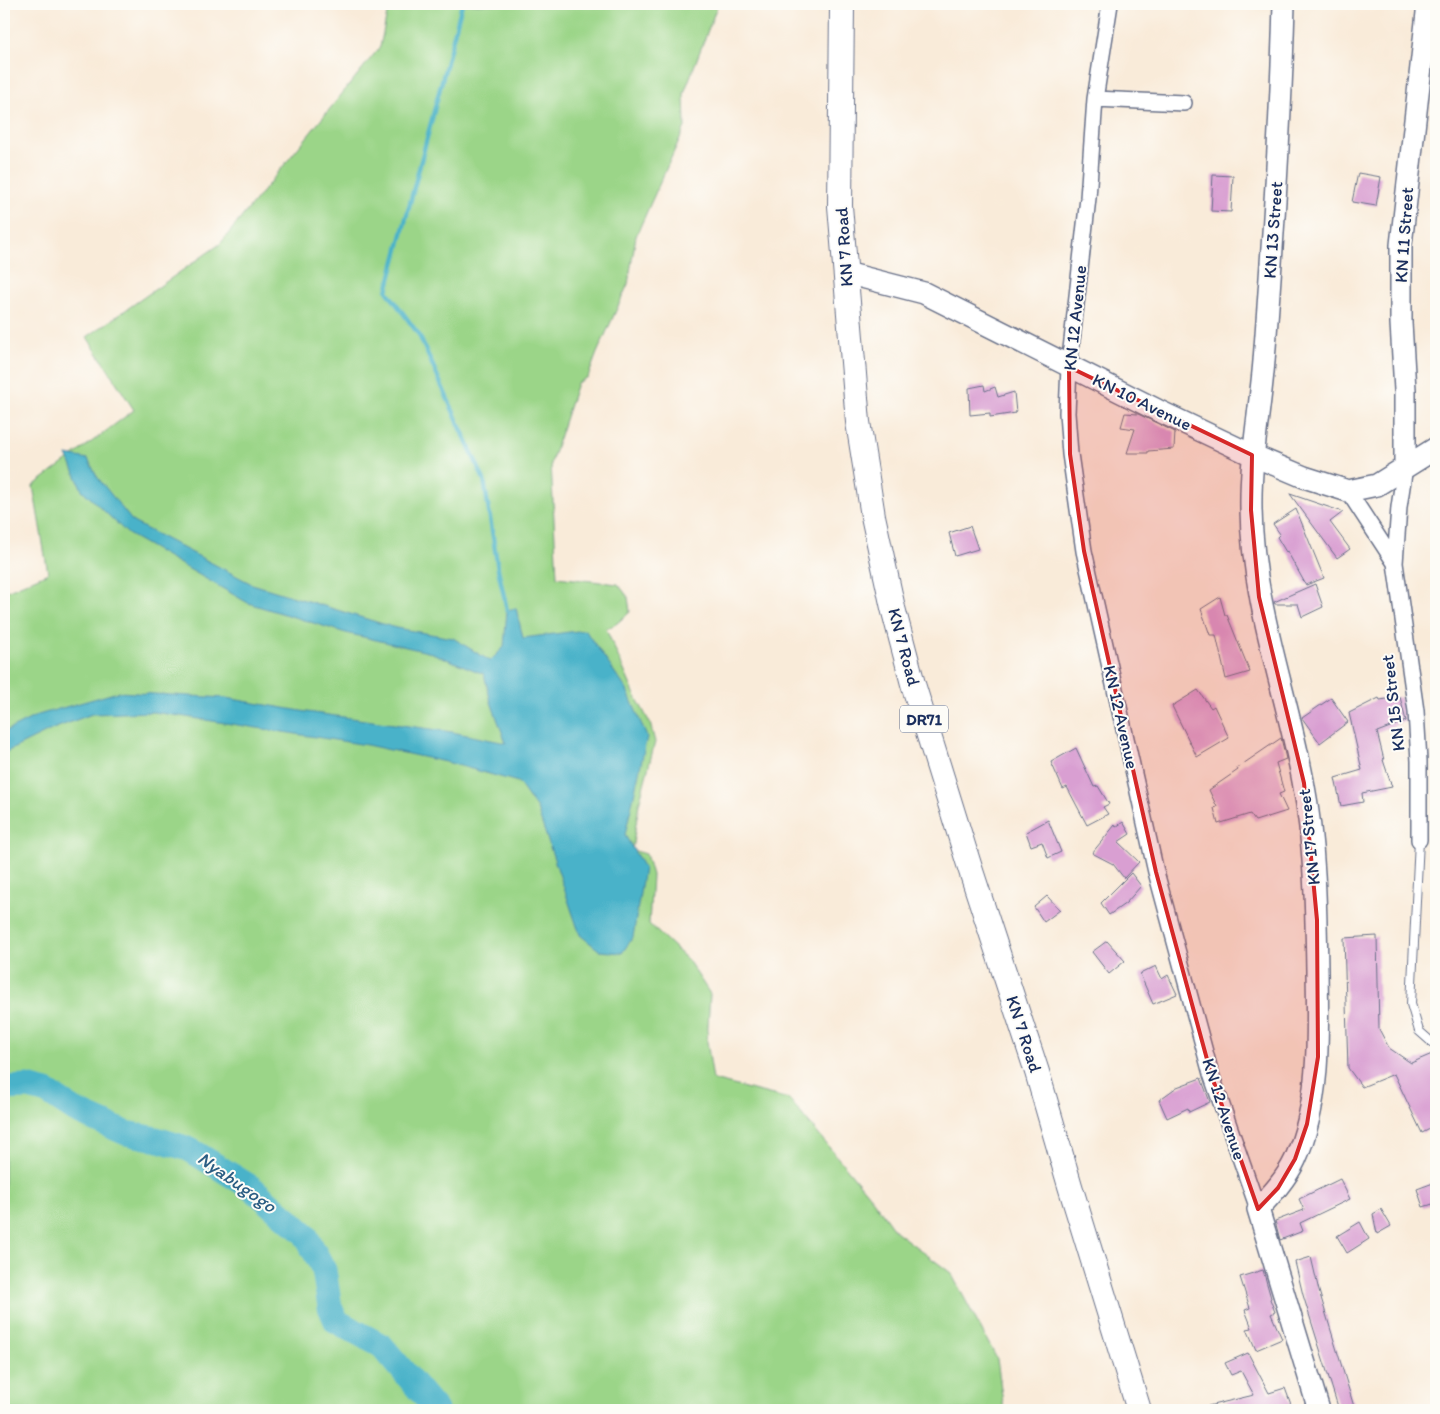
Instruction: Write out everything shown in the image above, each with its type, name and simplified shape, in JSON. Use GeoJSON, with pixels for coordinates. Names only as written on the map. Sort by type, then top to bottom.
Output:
{"type":"FeatureCollection","features":[{"type":"Feature","properties":{"kind":"main road","name":"KN 7 Road"},"geometry":{"type":"LineString","coordinates":[[842,4],[840,196],[858,422],[872,516],[913,684],[970,871],[1037,1072],[1139,1410]]}},
{"type":"Feature","properties":{"kind":"street","name":"KN 12 Avenue"},"geometry":{"type":"LineString","coordinates":[[1110,4],[1095,99],[1088,198],[1069,367],[1067,413],[1070,454],[1084,551],[1156,872],[1181,968],[1211,1074],[1258,1209],[1319,1410]]}},
{"type":"Feature","properties":{"kind":"street","name":"KN 13 Street"},"geometry":{"type":"LineString","coordinates":[[1252,455],[1263,377],[1274,228],[1284,4]]}},
{"type":"Feature","properties":{"kind":"street"},"geometry":{"type":"LineString","coordinates":[[1429,4],[1436,9]]}},
{"type":"Feature","properties":{"kind":"street","name":"KN 11 Street"},"geometry":{"type":"LineString","coordinates":[[1405,467],[1401,245],[1429,4]]}},
{"type":"Feature","properties":{"kind":"street"},"geometry":{"type":"LineString","coordinates":[[1095,99],[1184,103]]}},
{"type":"Feature","properties":{"kind":"street","name":"KN 10 Avenue"},"geometry":{"type":"LineString","coordinates":[[846,273],[924,293],[992,326],[1069,367],[1252,455],[1304,477],[1348,491],[1377,486],[1436,448]]}},
{"type":"Feature","properties":{"kind":"street","name":"KN 17 Street"},"geometry":{"type":"LineString","coordinates":[[1252,455],[1251,510],[1259,597],[1304,783],[1312,854],[1316,920],[1318,1047],[1307,1124],[1295,1159],[1278,1188],[1258,1209]]}},
{"type":"Feature","properties":{"kind":"street","name":"KN 15 Street"},"geometry":{"type":"LineString","coordinates":[[1405,467],[1399,507],[1395,563],[1416,711],[1419,761],[1419,840]]}},
{"type":"Feature","properties":{"kind":"street","name":"KN 15 Street"},"geometry":{"type":"LineString","coordinates":[[1348,491],[1395,563]]}},
{"type":"Feature","properties":{"kind":"lane"},"geometry":{"type":"LineString","coordinates":[[1419,840],[1411,1004],[1419,1031],[1436,1046]]}},
{"type":"Feature","properties":{"kind":"highlighted area"},"geometry":{"type":"Polygon","coordinates":[[[1069,367],[1252,455],[1251,510],[1259,597],[1304,783],[1317,920],[1318,1057],[1307,1124],[1295,1159],[1278,1188],[1258,1209],[1211,1074],[1156,872],[1084,551],[1070,454],[1069,367]]]}},
{"type":"Feature","properties":{"kind":"green space"},"geometry":{"type":"Polygon","coordinates":[[[389,4],[718,4],[684,93],[685,127],[636,236],[628,284],[588,377],[577,383],[551,463],[557,577],[618,584],[628,597],[630,612],[616,624],[606,629],[634,693],[650,723],[655,742],[639,804],[632,850],[646,854],[652,875],[649,924],[688,960],[710,994],[707,1041],[713,1080],[789,1099],[873,1200],[895,1231],[951,1273],[997,1359],[1004,1410],[4,1410],[4,592],[48,573],[33,486],[134,410],[87,337],[220,244],[380,47],[389,4]]]}},
{"type":"Feature","properties":{"kind":"water"},"geometry":{"type":"Polygon","coordinates":[[[67,455],[88,459],[98,478],[133,522],[252,584],[396,628],[453,638],[490,661],[504,647],[507,610],[516,608],[523,638],[585,630],[627,690],[647,737],[625,835],[644,868],[633,937],[622,953],[600,951],[580,935],[537,809],[518,782],[450,763],[367,745],[154,712],[92,714],[53,729],[4,753],[4,732],[38,715],[118,692],[226,698],[307,712],[452,732],[506,743],[491,702],[484,674],[432,653],[346,633],[248,603],[128,534],[82,490],[67,455]]]}},
{"type":"Feature","properties":{"kind":"building"},"geometry":{"type":"Polygon","coordinates":[[[1358,173],[1381,177],[1376,206],[1352,202],[1358,173]]]}},
{"type":"Feature","properties":{"kind":"building"},"geometry":{"type":"Polygon","coordinates":[[[1213,175],[1233,176],[1231,212],[1211,211],[1213,175]]]}},
{"type":"Feature","properties":{"kind":"building"},"geometry":{"type":"Polygon","coordinates":[[[984,385],[985,391],[995,387],[998,397],[1014,392],[1016,413],[990,417],[990,413],[970,415],[969,388],[984,385]]]}},
{"type":"Feature","properties":{"kind":"building"},"geometry":{"type":"Polygon","coordinates":[[[1125,413],[1138,414],[1175,432],[1174,449],[1148,451],[1148,453],[1127,453],[1135,429],[1121,427],[1125,413]]]}},
{"type":"Feature","properties":{"kind":"building"},"geometry":{"type":"Polygon","coordinates":[[[1290,494],[1343,512],[1330,522],[1350,549],[1337,558],[1290,494]]]}},
{"type":"Feature","properties":{"kind":"building"},"geometry":{"type":"Polygon","coordinates":[[[1296,509],[1324,578],[1306,585],[1277,537],[1280,534],[1273,524],[1296,509]]]}},
{"type":"Feature","properties":{"kind":"building"},"geometry":{"type":"Polygon","coordinates":[[[970,526],[978,549],[955,556],[949,533],[970,526]]]}},
{"type":"Feature","properties":{"kind":"building"},"geometry":{"type":"Polygon","coordinates":[[[1315,584],[1323,607],[1302,617],[1298,604],[1275,604],[1274,602],[1315,584]]]}},
{"type":"Feature","properties":{"kind":"building"},"geometry":{"type":"Polygon","coordinates":[[[1220,597],[1225,615],[1227,615],[1250,672],[1226,679],[1216,635],[1210,635],[1201,609],[1220,597]]]}},
{"type":"Feature","properties":{"kind":"building"},"geometry":{"type":"Polygon","coordinates":[[[1198,690],[1211,708],[1214,706],[1229,738],[1197,757],[1172,706],[1198,690]]]}},
{"type":"Feature","properties":{"kind":"building"},"geometry":{"type":"Polygon","coordinates":[[[1400,697],[1406,721],[1377,732],[1383,760],[1392,787],[1362,793],[1363,802],[1341,806],[1335,778],[1362,770],[1349,713],[1379,698],[1380,700],[1400,697]]]}},
{"type":"Feature","properties":{"kind":"building"},"geometry":{"type":"Polygon","coordinates":[[[1331,698],[1348,722],[1320,743],[1302,718],[1331,698]]]}},
{"type":"Feature","properties":{"kind":"building"},"geometry":{"type":"Polygon","coordinates":[[[1281,738],[1286,759],[1276,763],[1284,792],[1279,794],[1287,811],[1255,821],[1250,814],[1218,824],[1214,808],[1217,807],[1209,790],[1281,738]]]}},
{"type":"Feature","properties":{"kind":"building"},"geometry":{"type":"Polygon","coordinates":[[[1076,748],[1094,787],[1098,786],[1109,804],[1103,807],[1108,814],[1087,825],[1067,787],[1063,789],[1051,762],[1076,748]]]}},
{"type":"Feature","properties":{"kind":"building"},"geometry":{"type":"Polygon","coordinates":[[[1048,820],[1061,852],[1048,858],[1042,842],[1031,846],[1026,832],[1048,820]]]}},
{"type":"Feature","properties":{"kind":"building"},"geometry":{"type":"Polygon","coordinates":[[[1123,822],[1130,834],[1118,842],[1139,862],[1124,878],[1113,864],[1092,853],[1115,825],[1116,827],[1123,822]]]}},
{"type":"Feature","properties":{"kind":"building"},"geometry":{"type":"Polygon","coordinates":[[[1131,873],[1141,886],[1126,903],[1109,915],[1101,903],[1131,873]]]}},
{"type":"Feature","properties":{"kind":"building"},"geometry":{"type":"Polygon","coordinates":[[[1047,896],[1060,910],[1044,922],[1034,907],[1047,896]]]}},
{"type":"Feature","properties":{"kind":"building"},"geometry":{"type":"Polygon","coordinates":[[[1377,936],[1379,1029],[1389,1048],[1411,1063],[1432,1054],[1436,1065],[1436,1126],[1422,1133],[1394,1074],[1362,1087],[1348,1068],[1344,938],[1377,936]]]}},
{"type":"Feature","properties":{"kind":"building"},"geometry":{"type":"Polygon","coordinates":[[[1107,941],[1125,961],[1109,974],[1092,952],[1107,941]]]}},
{"type":"Feature","properties":{"kind":"building"},"geometry":{"type":"Polygon","coordinates":[[[1156,966],[1162,979],[1168,975],[1177,994],[1153,1004],[1140,974],[1156,966]]]}},
{"type":"Feature","properties":{"kind":"building"},"geometry":{"type":"Polygon","coordinates":[[[1201,1078],[1210,1102],[1189,1112],[1188,1108],[1167,1118],[1159,1100],[1177,1087],[1201,1078]]]}},
{"type":"Feature","properties":{"kind":"building"},"geometry":{"type":"Polygon","coordinates":[[[1340,1179],[1350,1199],[1300,1223],[1303,1231],[1280,1240],[1275,1221],[1304,1210],[1299,1199],[1340,1179]]]}},
{"type":"Feature","properties":{"kind":"building"},"geometry":{"type":"Polygon","coordinates":[[[1436,1182],[1436,1203],[1423,1207],[1417,1189],[1436,1182]]]}},
{"type":"Feature","properties":{"kind":"building"},"geometry":{"type":"Polygon","coordinates":[[[1381,1209],[1391,1226],[1377,1234],[1373,1214],[1381,1209]]]}},
{"type":"Feature","properties":{"kind":"building"},"geometry":{"type":"Polygon","coordinates":[[[1360,1222],[1369,1239],[1347,1253],[1337,1236],[1360,1222]]]}},
{"type":"Feature","properties":{"kind":"building"},"geometry":{"type":"Polygon","coordinates":[[[1311,1257],[1319,1291],[1355,1410],[1339,1410],[1303,1295],[1295,1262],[1311,1257]]]}},
{"type":"Feature","properties":{"kind":"building"},"geometry":{"type":"Polygon","coordinates":[[[1263,1270],[1275,1312],[1271,1314],[1282,1339],[1256,1350],[1247,1329],[1252,1328],[1245,1310],[1250,1308],[1240,1277],[1263,1270]]]}},
{"type":"Feature","properties":{"kind":"building"},"geometry":{"type":"Polygon","coordinates":[[[1248,1353],[1269,1393],[1285,1388],[1293,1410],[1209,1410],[1208,1406],[1254,1395],[1241,1371],[1231,1375],[1225,1363],[1248,1353]]]}},
{"type":"Feature","properties":{"kind":"waterway"},"geometry":{"type":"LineString","coordinates":[[462,4],[387,291],[419,335],[484,480],[498,569],[507,610]]}},
{"type":"Feature","properties":{"kind":"waterway","name":"Nyabugogo"},"geometry":{"type":"LineString","coordinates":[[4,1088],[28,1087],[47,1092],[76,1111],[126,1133],[156,1139],[189,1149],[252,1188],[305,1234],[324,1270],[330,1307],[336,1321],[382,1346],[436,1410]]}}]}
